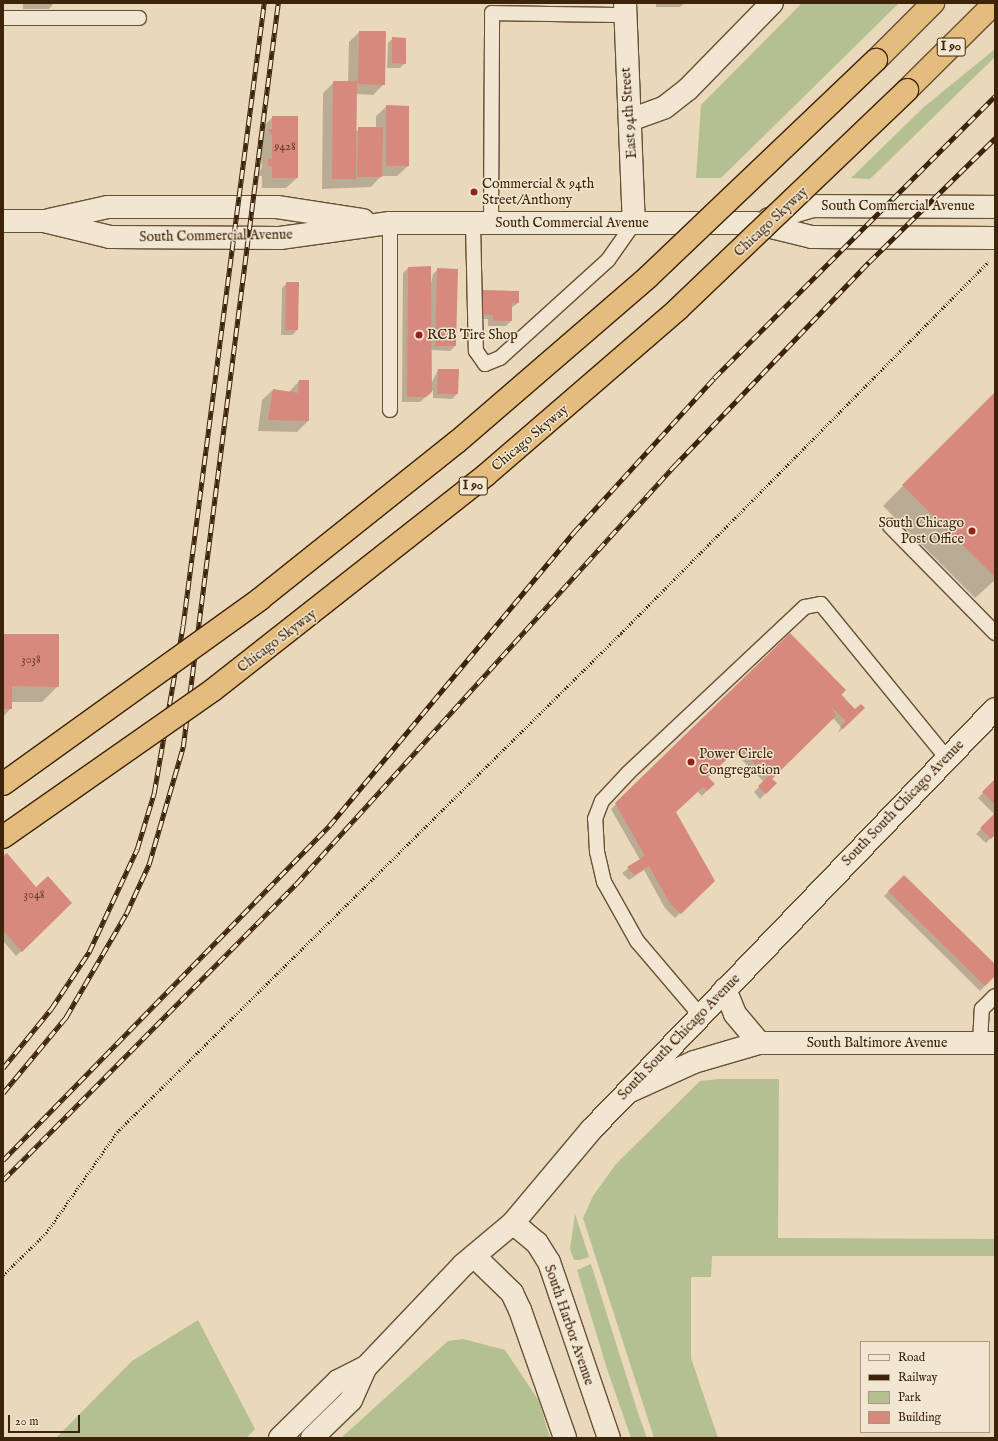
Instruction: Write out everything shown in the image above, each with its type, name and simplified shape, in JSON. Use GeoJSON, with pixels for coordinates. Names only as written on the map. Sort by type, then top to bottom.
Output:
{"type":"FeatureCollection","features":[{"type":"Feature","properties":{"kind":"highway"},"geometry":{"type":"LineString","coordinates":[[3,784],[260,599],[457,442],[648,277],[876,60],[932,3]]}},
{"type":"Feature","properties":{"kind":"highway","name":"Chicago Skyway"},"geometry":{"type":"LineString","coordinates":[[3,836],[213,690],[486,476],[678,309],[995,4]]}},
{"type":"Feature","properties":{"kind":"main road"},"geometry":{"type":"LineString","coordinates":[[630,120],[665,107],[688,89],[772,3]]}},
{"type":"Feature","properties":{"kind":"main road","name":"East 94th Street"},"geometry":{"type":"LineString","coordinates":[[625,9],[634,223]]}},
{"type":"Feature","properties":{"kind":"main road","name":"South Commercial Avenue"},"geometry":{"type":"LineString","coordinates":[[755,223],[814,206],[995,207]]}},
{"type":"Feature","properties":{"kind":"main road","name":"South Commercial Avenue"},"geometry":{"type":"LineString","coordinates":[[3,221],[44,221],[108,207],[254,207],[390,223],[755,223],[812,237],[995,238]]}},
{"type":"Feature","properties":{"kind":"main road","name":"South Commercial Avenue"},"geometry":{"type":"LineString","coordinates":[[44,221],[110,237],[280,238],[390,223]]}},
{"type":"Feature","properties":{"kind":"main road","name":"South South Chicago Avenue"},"geometry":{"type":"LineString","coordinates":[[280,1438],[338,1381],[366,1367],[474,1256],[513,1223],[628,1092],[700,1015],[946,757],[995,709]]}},
{"type":"Feature","properties":{"kind":"main road"},"geometry":{"type":"LineString","coordinates":[[726,989],[735,1014],[759,1043]]}},
{"type":"Feature","properties":{"kind":"main road","name":"South Baltimore Avenue"},"geometry":{"type":"LineString","coordinates":[[628,1092],[694,1062],[759,1043],[988,1043]]}},
{"type":"Feature","properties":{"kind":"main road","name":"South Harbor Avenue"},"geometry":{"type":"LineString","coordinates":[[513,1223],[537,1243],[549,1262],[609,1438]]}},
{"type":"Feature","properties":{"kind":"main road"},"geometry":{"type":"LineString","coordinates":[[474,1256],[512,1293],[520,1310],[565,1438]]}},
{"type":"Feature","properties":{"kind":"main road","name":"South South Chicago Avenue"},"geometry":{"type":"LineString","coordinates":[[312,1438],[351,1400],[366,1367]]}},
{"type":"Feature","properties":{"kind":"lane"},"geometry":{"type":"LineString","coordinates":[[625,9],[492,13],[476,351],[485,364],[500,358],[608,260],[634,223]]}},
{"type":"Feature","properties":{"kind":"lane"},"geometry":{"type":"LineString","coordinates":[[3,18],[139,18]]}},
{"type":"Feature","properties":{"kind":"lane"},"geometry":{"type":"LineString","coordinates":[[390,223],[390,410]]}},
{"type":"Feature","properties":{"kind":"lane"},"geometry":{"type":"LineString","coordinates":[[890,526],[995,633]]}},
{"type":"Feature","properties":{"kind":"lane"},"geometry":{"type":"LineString","coordinates":[[700,1015],[637,941],[604,882],[597,852],[594,818],[602,801],[628,773],[805,607],[821,604],[946,757]]}},
{"type":"Feature","properties":{"kind":"lane"},"geometry":{"type":"LineString","coordinates":[[988,1043],[982,1009],[995,996]]}},
{"type":"Feature","properties":{"kind":"path"},"geometry":{"type":"LineString","coordinates":[[3,1275],[46,1233],[117,1132],[251,1000],[986,264]]}},
{"type":"Feature","properties":{"kind":"green space"},"geometry":{"type":"Polygon","coordinates":[[[802,3],[899,3],[721,178],[696,178],[701,105],[802,3]]]}},
{"type":"Feature","properties":{"kind":"green space"},"geometry":{"type":"Polygon","coordinates":[[[995,49],[995,57],[870,179],[851,178],[924,107],[995,49]]]}},
{"type":"Feature","properties":{"kind":"green space"},"geometry":{"type":"Polygon","coordinates":[[[719,1079],[779,1079],[778,1238],[995,1239],[995,1256],[712,1256],[711,1277],[691,1277],[691,1358],[718,1438],[654,1438],[583,1218],[593,1196],[616,1164],[700,1081],[719,1079]]]}},
{"type":"Feature","properties":{"kind":"green space"},"geometry":{"type":"Polygon","coordinates":[[[575,1214],[589,1257],[580,1260],[574,1260],[570,1249],[575,1214]]]}},
{"type":"Feature","properties":{"kind":"green space"},"geometry":{"type":"Polygon","coordinates":[[[591,1264],[647,1438],[631,1438],[608,1372],[577,1270],[591,1264]]]}},
{"type":"Feature","properties":{"kind":"green space"},"geometry":{"type":"Polygon","coordinates":[[[198,1320],[255,1429],[246,1438],[56,1438],[132,1361],[198,1320]]]}},
{"type":"Feature","properties":{"kind":"green space"},"geometry":{"type":"Polygon","coordinates":[[[463,1339],[505,1350],[539,1401],[550,1438],[341,1438],[448,1341],[463,1339]]]}},
{"type":"Feature","properties":{"kind":"building"},"geometry":{"type":"Polygon","coordinates":[[[359,31],[386,31],[385,85],[357,84],[356,179],[332,179],[333,81],[358,81],[359,31]]]}},
{"type":"Feature","properties":{"kind":"building"},"geometry":{"type":"Polygon","coordinates":[[[392,37],[406,38],[406,64],[392,63],[392,37]]]}},
{"type":"Feature","properties":{"kind":"building"},"geometry":{"type":"Polygon","coordinates":[[[386,105],[409,106],[409,166],[386,166],[386,105]]]}},
{"type":"Feature","properties":{"kind":"building"},"geometry":{"type":"Polygon","coordinates":[[[272,116],[298,116],[298,178],[272,178],[272,166],[268,166],[268,158],[272,159],[272,136],[268,129],[272,129],[272,116]]]}},
{"type":"Feature","properties":{"kind":"building"},"geometry":{"type":"Polygon","coordinates":[[[358,127],[383,127],[382,177],[357,177],[358,127]]]}},
{"type":"Feature","properties":{"kind":"building","name":"RCB Tire Shop"},"geometry":{"type":"Polygon","coordinates":[[[431,266],[432,392],[426,397],[407,397],[408,267],[431,266]]]}},
{"type":"Feature","properties":{"kind":"building"},"geometry":{"type":"Polygon","coordinates":[[[437,268],[458,269],[456,346],[435,346],[437,268]]]}},
{"type":"Feature","properties":{"kind":"building"},"geometry":{"type":"Polygon","coordinates":[[[286,282],[299,282],[298,330],[285,330],[286,282]]]}},
{"type":"Feature","properties":{"kind":"building"},"geometry":{"type":"Polygon","coordinates":[[[481,290],[519,291],[519,303],[512,303],[512,321],[493,321],[493,315],[480,314],[481,290]]]}},
{"type":"Feature","properties":{"kind":"building"},"geometry":{"type":"Polygon","coordinates":[[[438,369],[459,369],[458,394],[437,394],[438,369]]]}},
{"type":"Feature","properties":{"kind":"building"},"geometry":{"type":"Polygon","coordinates":[[[299,380],[309,380],[309,421],[268,420],[273,389],[298,393],[299,380]]]}},
{"type":"Feature","properties":{"kind":"building","name":"South Chicago Post Office"},"geometry":{"type":"Polygon","coordinates":[[[995,392],[995,577],[902,485],[995,392]]]}},
{"type":"Feature","properties":{"kind":"building","name":"Power Circle Congregation"},"geometry":{"type":"Polygon","coordinates":[[[790,633],[846,690],[841,695],[855,709],[861,704],[865,708],[843,729],[840,727],[846,721],[831,707],[836,716],[772,779],[777,783],[766,794],[758,786],[768,777],[739,748],[708,777],[715,784],[707,791],[703,787],[676,812],[715,881],[681,914],[670,903],[649,866],[634,875],[627,867],[645,856],[615,803],[790,633]]]}},
{"type":"Feature","properties":{"kind":"building"},"geometry":{"type":"Polygon","coordinates":[[[3,634],[59,634],[59,687],[12,686],[12,709],[3,709],[3,634]]]}},
{"type":"Feature","properties":{"kind":"building"},"geometry":{"type":"Polygon","coordinates":[[[995,779],[995,805],[982,792],[995,779]]]}},
{"type":"Feature","properties":{"kind":"building"},"geometry":{"type":"Polygon","coordinates":[[[995,813],[995,835],[991,839],[980,828],[995,813]]]}},
{"type":"Feature","properties":{"kind":"building"},"geometry":{"type":"Polygon","coordinates":[[[7,853],[36,887],[48,876],[72,903],[22,952],[3,930],[3,856],[7,853]]]}},
{"type":"Feature","properties":{"kind":"building"},"geometry":{"type":"Polygon","coordinates":[[[904,875],[995,964],[995,976],[985,986],[888,891],[904,875]]]}},
{"type":"Feature","properties":{"kind":"railway"},"geometry":{"type":"LineString","coordinates":[[3,1068],[51,1009],[89,952],[137,849],[154,793],[183,625],[264,3]]}},
{"type":"Feature","properties":{"kind":"railway"},"geometry":{"type":"LineString","coordinates":[[3,1093],[66,1017],[126,914],[149,864],[183,747],[278,3]]}},
{"type":"Feature","properties":{"kind":"railway"},"geometry":{"type":"LineString","coordinates":[[3,1160],[329,826],[574,532],[714,378],[995,96]]}},
{"type":"Feature","properties":{"kind":"railway"},"geometry":{"type":"LineString","coordinates":[[3,1180],[296,884],[674,466],[869,262],[995,138]]}},
{"type":"Feature","properties":{"kind":"place","name":"Commercial & 94th Street/Anthony"},"geometry":{"type":"Point","coordinates":[474,192]}},
{"type":"Feature","properties":{"kind":"place","name":"RCB Tire Shop"},"geometry":{"type":"Point","coordinates":[419,335]}},
{"type":"Feature","properties":{"kind":"place","name":"South Chicago Post Office"},"geometry":{"type":"Point","coordinates":[972,531]}},
{"type":"Feature","properties":{"kind":"place","name":"Power Circle Congregation"},"geometry":{"type":"Point","coordinates":[691,762]}}]}
